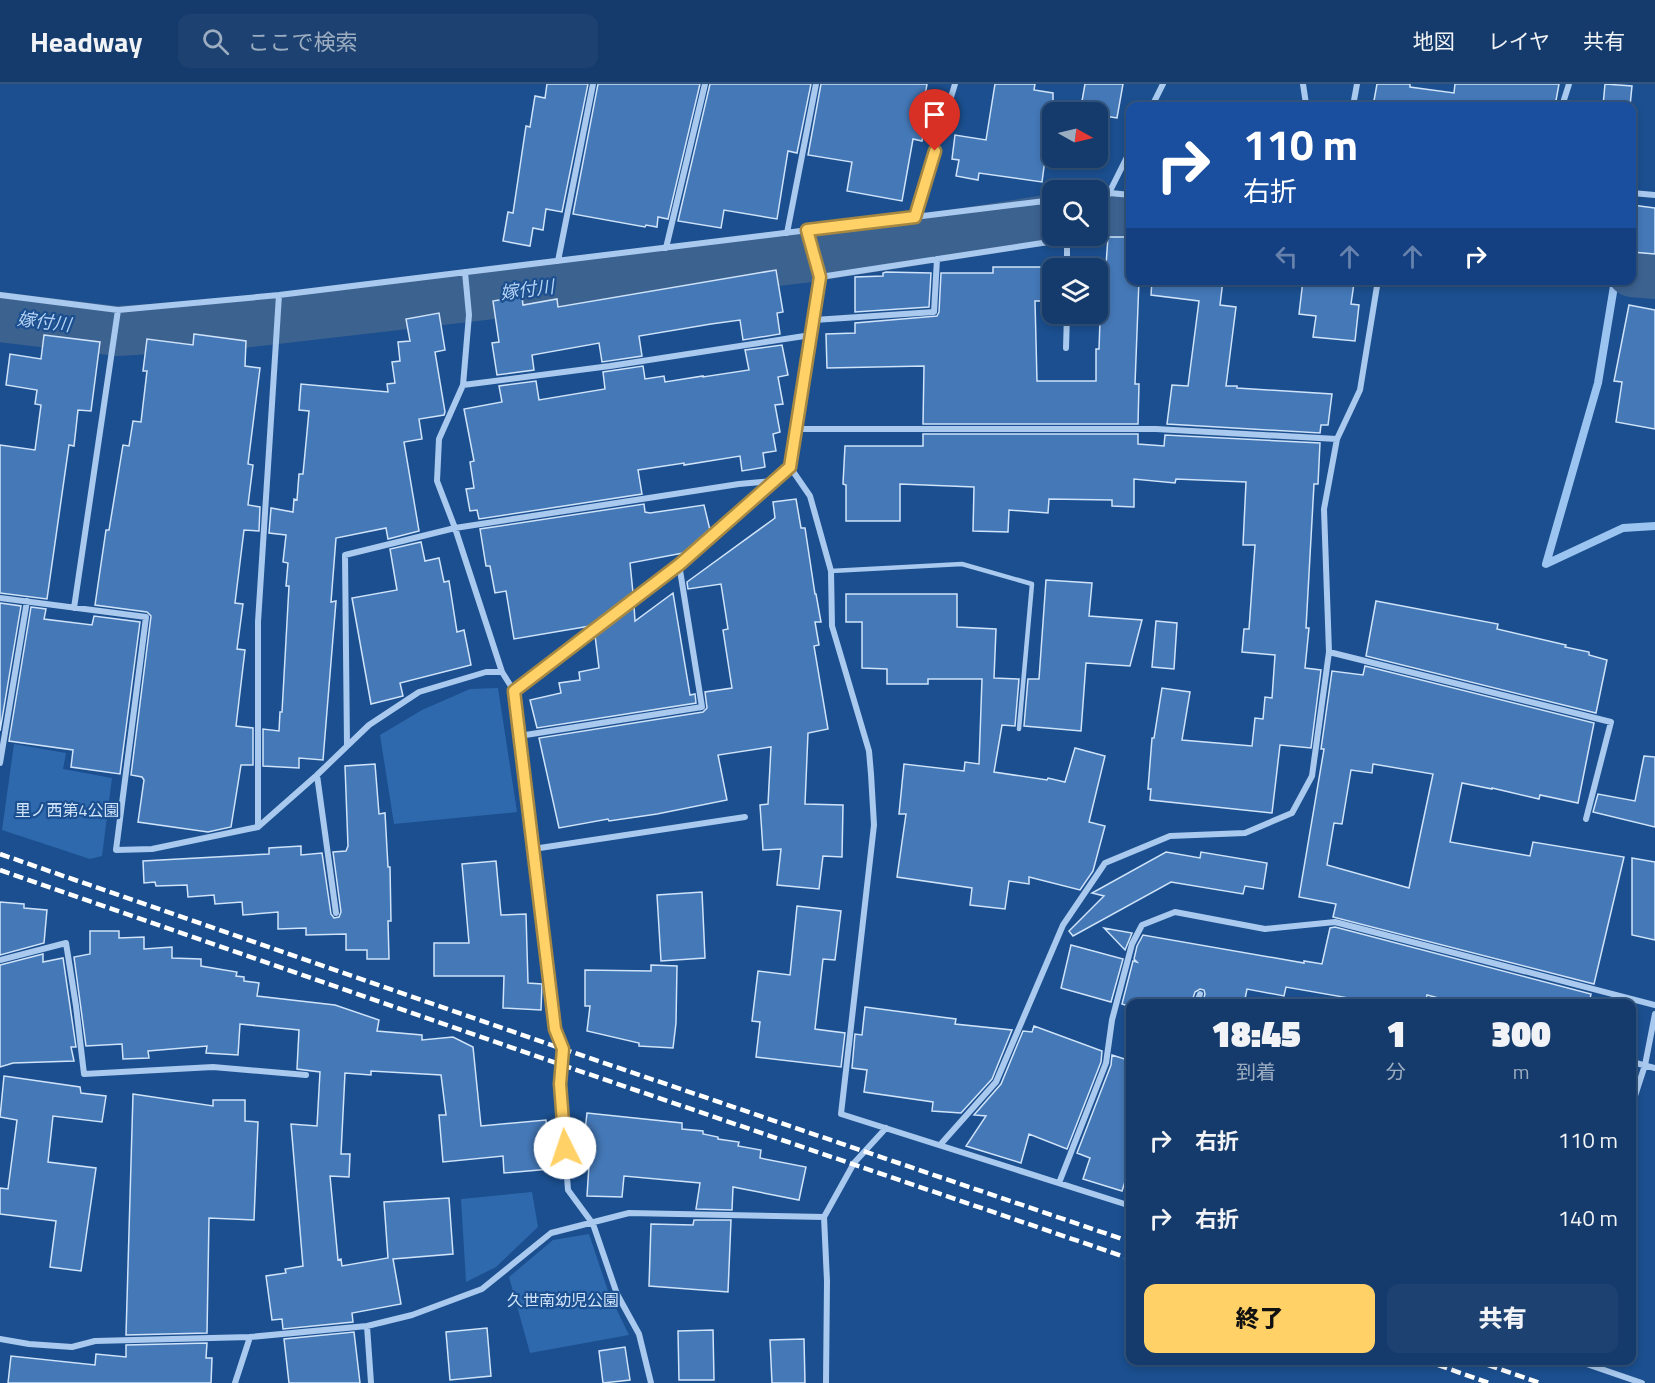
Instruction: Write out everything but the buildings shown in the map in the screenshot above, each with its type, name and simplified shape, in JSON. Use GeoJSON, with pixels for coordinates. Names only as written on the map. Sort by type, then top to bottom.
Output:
{"type":"FeatureCollection","features":[{"type":"Feature","properties":{"kind":"street"},"geometry":{"type":"LineString","coordinates":[[558,261],[593,84]]}},
{"type":"Feature","properties":{"kind":"street"},"geometry":{"type":"LineString","coordinates":[[666,248],[705,84]]}},
{"type":"Feature","properties":{"kind":"street"},"geometry":{"type":"LineString","coordinates":[[787,233],[816,84]]}},
{"type":"Feature","properties":{"kind":"street"},"geometry":{"type":"LineString","coordinates":[[915,217],[955,84]]}},
{"type":"Feature","properties":{"kind":"street"},"geometry":{"type":"LineString","coordinates":[[1154,102],[1163,84]]}},
{"type":"Feature","properties":{"kind":"street"},"geometry":{"type":"LineString","coordinates":[[1303,84],[1306,102]]}},
{"type":"Feature","properties":{"kind":"street"},"geometry":{"type":"LineString","coordinates":[[1354,102],[1357,84]]}},
{"type":"Feature","properties":{"kind":"street"},"geometry":{"type":"LineString","coordinates":[[1563,102],[1569,84]]}},
{"type":"Feature","properties":{"kind":"street"},"geometry":{"type":"LineString","coordinates":[[1126,159],[1109,193],[1126,195]]}},
{"type":"Feature","properties":{"kind":"street"},"geometry":{"type":"LineString","coordinates":[[1636,193],[1655,195]]}},
{"type":"Feature","properties":{"kind":"street"},"geometry":{"type":"LineString","coordinates":[[0,295],[118,310],[279,295],[1042,201]]}},
{"type":"Feature","properties":{"kind":"street"},"geometry":{"type":"LineString","coordinates":[[514,691],[680,564],[790,467],[820,277],[807,230]]}},
{"type":"Feature","properties":{"kind":"street"},"geometry":{"type":"LineString","coordinates":[[820,277],[1042,243]]}},
{"type":"Feature","properties":{"kind":"street"},"geometry":{"type":"LineString","coordinates":[[814,320],[934,312],[937,259]]}},
{"type":"Feature","properties":{"kind":"street"},"geometry":{"type":"LineString","coordinates":[[465,273],[469,315],[463,385],[439,439],[437,481],[455,528],[502,672],[514,691],[555,1029],[563,1049],[560,1084],[568,1190],[593,1224],[616,1294],[639,1334],[651,1383]]}},
{"type":"Feature","properties":{"kind":"street"},"geometry":{"type":"LineString","coordinates":[[940,1145],[996,1082],[1062,925],[1105,863],[1170,836],[1245,833],[1292,813],[1312,776],[1329,652],[1324,508],[1336,439],[1360,390],[1377,285]]}},
{"type":"Feature","properties":{"kind":"street"},"geometry":{"type":"LineString","coordinates":[[258,827],[258,622],[279,295]]}},
{"type":"Feature","properties":{"kind":"street"},"geometry":{"type":"LineString","coordinates":[[74,608],[118,310]]}},
{"type":"Feature","properties":{"kind":"street"},"geometry":{"type":"LineString","coordinates":[[1066,348],[1067,324]]}},
{"type":"Feature","properties":{"kind":"street"},"geometry":{"type":"LineString","coordinates":[[463,385],[610,366],[811,335]]}},
{"type":"Feature","properties":{"kind":"street"},"geometry":{"type":"LineString","coordinates":[[796,429],[1156,429],[1336,439]]}},
{"type":"Feature","properties":{"kind":"street"},"geometry":{"type":"LineString","coordinates":[[790,467],[810,496],[831,571],[832,626],[869,751],[874,825],[841,1114],[1126,1203]]}},
{"type":"Feature","properties":{"kind":"street"},"geometry":{"type":"LineString","coordinates":[[347,746],[345,555],[455,528],[739,484],[773,481]]}},
{"type":"Feature","properties":{"kind":"street"},"geometry":{"type":"LineString","coordinates":[[519,736],[702,707],[680,564]]}},
{"type":"Feature","properties":{"kind":"street"},"geometry":{"type":"LineString","coordinates":[[0,598],[146,617],[116,850],[152,849],[258,827],[369,725],[419,692],[486,672],[502,672]]}},
{"type":"Feature","properties":{"kind":"street"},"geometry":{"type":"LineString","coordinates":[[0,763],[27,601]]}},
{"type":"Feature","properties":{"kind":"street"},"geometry":{"type":"LineString","coordinates":[[1329,652],[1611,722],[1586,819]]}},
{"type":"Feature","properties":{"kind":"street"},"geometry":{"type":"LineString","coordinates":[[317,775],[336,913]]}},
{"type":"Feature","properties":{"kind":"street"},"geometry":{"type":"LineString","coordinates":[[533,849],[745,817]]}},
{"type":"Feature","properties":{"kind":"street"},"geometry":{"type":"LineString","coordinates":[[1059,1183],[1106,1063],[1112,1020],[1132,944],[1142,925],[1175,912],[1265,929],[1335,922],[1632,999]]}},
{"type":"Feature","properties":{"kind":"street"},"geometry":{"type":"LineString","coordinates":[[0,960],[66,943],[84,1074],[213,1067],[306,1075]]}},
{"type":"Feature","properties":{"kind":"street"},"geometry":{"type":"LineString","coordinates":[[1198,999],[1200,993]]}},
{"type":"Feature","properties":{"kind":"street"},"geometry":{"type":"LineString","coordinates":[[1636,1000],[1655,1005]]}},
{"type":"Feature","properties":{"kind":"street"},"geometry":{"type":"LineString","coordinates":[[1636,1093],[1645,1065],[1655,1014]]}},
{"type":"Feature","properties":{"kind":"street"},"geometry":{"type":"LineString","coordinates":[[1636,1063],[1655,1068]]}},
{"type":"Feature","properties":{"kind":"street"},"geometry":{"type":"LineString","coordinates":[[826,1383],[827,1281],[824,1217],[854,1163],[886,1128]]}},
{"type":"Feature","properties":{"kind":"street"},"geometry":{"type":"LineString","coordinates":[[0,1339],[72,1347],[95,1341],[250,1337],[367,1326],[412,1315],[482,1289],[551,1233],[629,1213],[824,1217]]}},
{"type":"Feature","properties":{"kind":"street"},"geometry":{"type":"LineString","coordinates":[[367,1326],[371,1383]]}},
{"type":"Feature","properties":{"kind":"street"},"geometry":{"type":"LineString","coordinates":[[236,1383],[250,1337]]}},
{"type":"Feature","properties":{"kind":"street"},"geometry":{"type":"LineString","coordinates":[[1589,1365],[1641,1383]]}},
{"type":"Feature","properties":{"kind":"lane"},"geometry":{"type":"LineString","coordinates":[[831,571],[962,564],[1032,584],[1018,729]]}},
{"type":"Feature","properties":{"kind":"green space"},"geometry":{"type":"Polygon","coordinates":[[[498,688],[517,812],[394,824],[380,735],[422,710],[470,689],[498,688]]]}},
{"type":"Feature","properties":{"kind":"green space","name":"里ノ西第4公園"},"geometry":{"type":"Polygon","coordinates":[[[14,744],[66,753],[63,769],[112,778],[102,856],[90,859],[2,830],[14,744]]]}},
{"type":"Feature","properties":{"kind":"green space"},"geometry":{"type":"Polygon","coordinates":[[[532,1192],[538,1227],[496,1267],[466,1282],[461,1199],[532,1192]]]}},
{"type":"Feature","properties":{"kind":"green space","name":"久世南幼児公園"},"geometry":{"type":"Polygon","coordinates":[[[589,1234],[609,1294],[629,1335],[530,1353],[509,1277],[553,1240],[589,1234]]]}},
{"type":"Feature","properties":{"kind":"waterway","name":"嫁付川"},"geometry":{"type":"LineString","coordinates":[[1108,214],[1126,216]]}},
{"type":"Feature","properties":{"kind":"waterway","name":"嫁付川"},"geometry":{"type":"LineString","coordinates":[[0,317],[117,331],[234,324],[803,258],[1042,221]]}},
{"type":"Feature","properties":{"kind":"waterway","name":"嫁付川"},"geometry":{"type":"LineString","coordinates":[[1636,272],[1655,274]]}},
{"type":"Feature","properties":{"kind":"waterway"},"geometry":{"type":"LineString","coordinates":[[1614,285],[1598,383],[1546,564],[1623,528],[1655,526]]}},
{"type":"Feature","properties":{"kind":"railway"},"geometry":{"type":"LineString","coordinates":[[0,854],[1126,1240]]}},
{"type":"Feature","properties":{"kind":"railway"},"geometry":{"type":"LineString","coordinates":[[0,870],[1126,1257]]}},
{"type":"Feature","properties":{"kind":"railway"},"geometry":{"type":"LineString","coordinates":[[1438,1365],[1489,1383]]}},
{"type":"Feature","properties":{"kind":"railway"},"geometry":{"type":"LineString","coordinates":[[1488,1365],[1540,1383]]}},
{"type":"Feature","properties":{"kind":"route"},"geometry":{"type":"LineString","coordinates":[[565,1148],[560,1084],[563,1049],[555,1029],[514,691],[680,564],[790,467],[820,277],[807,230],[915,217],[935,151]]}}]}
